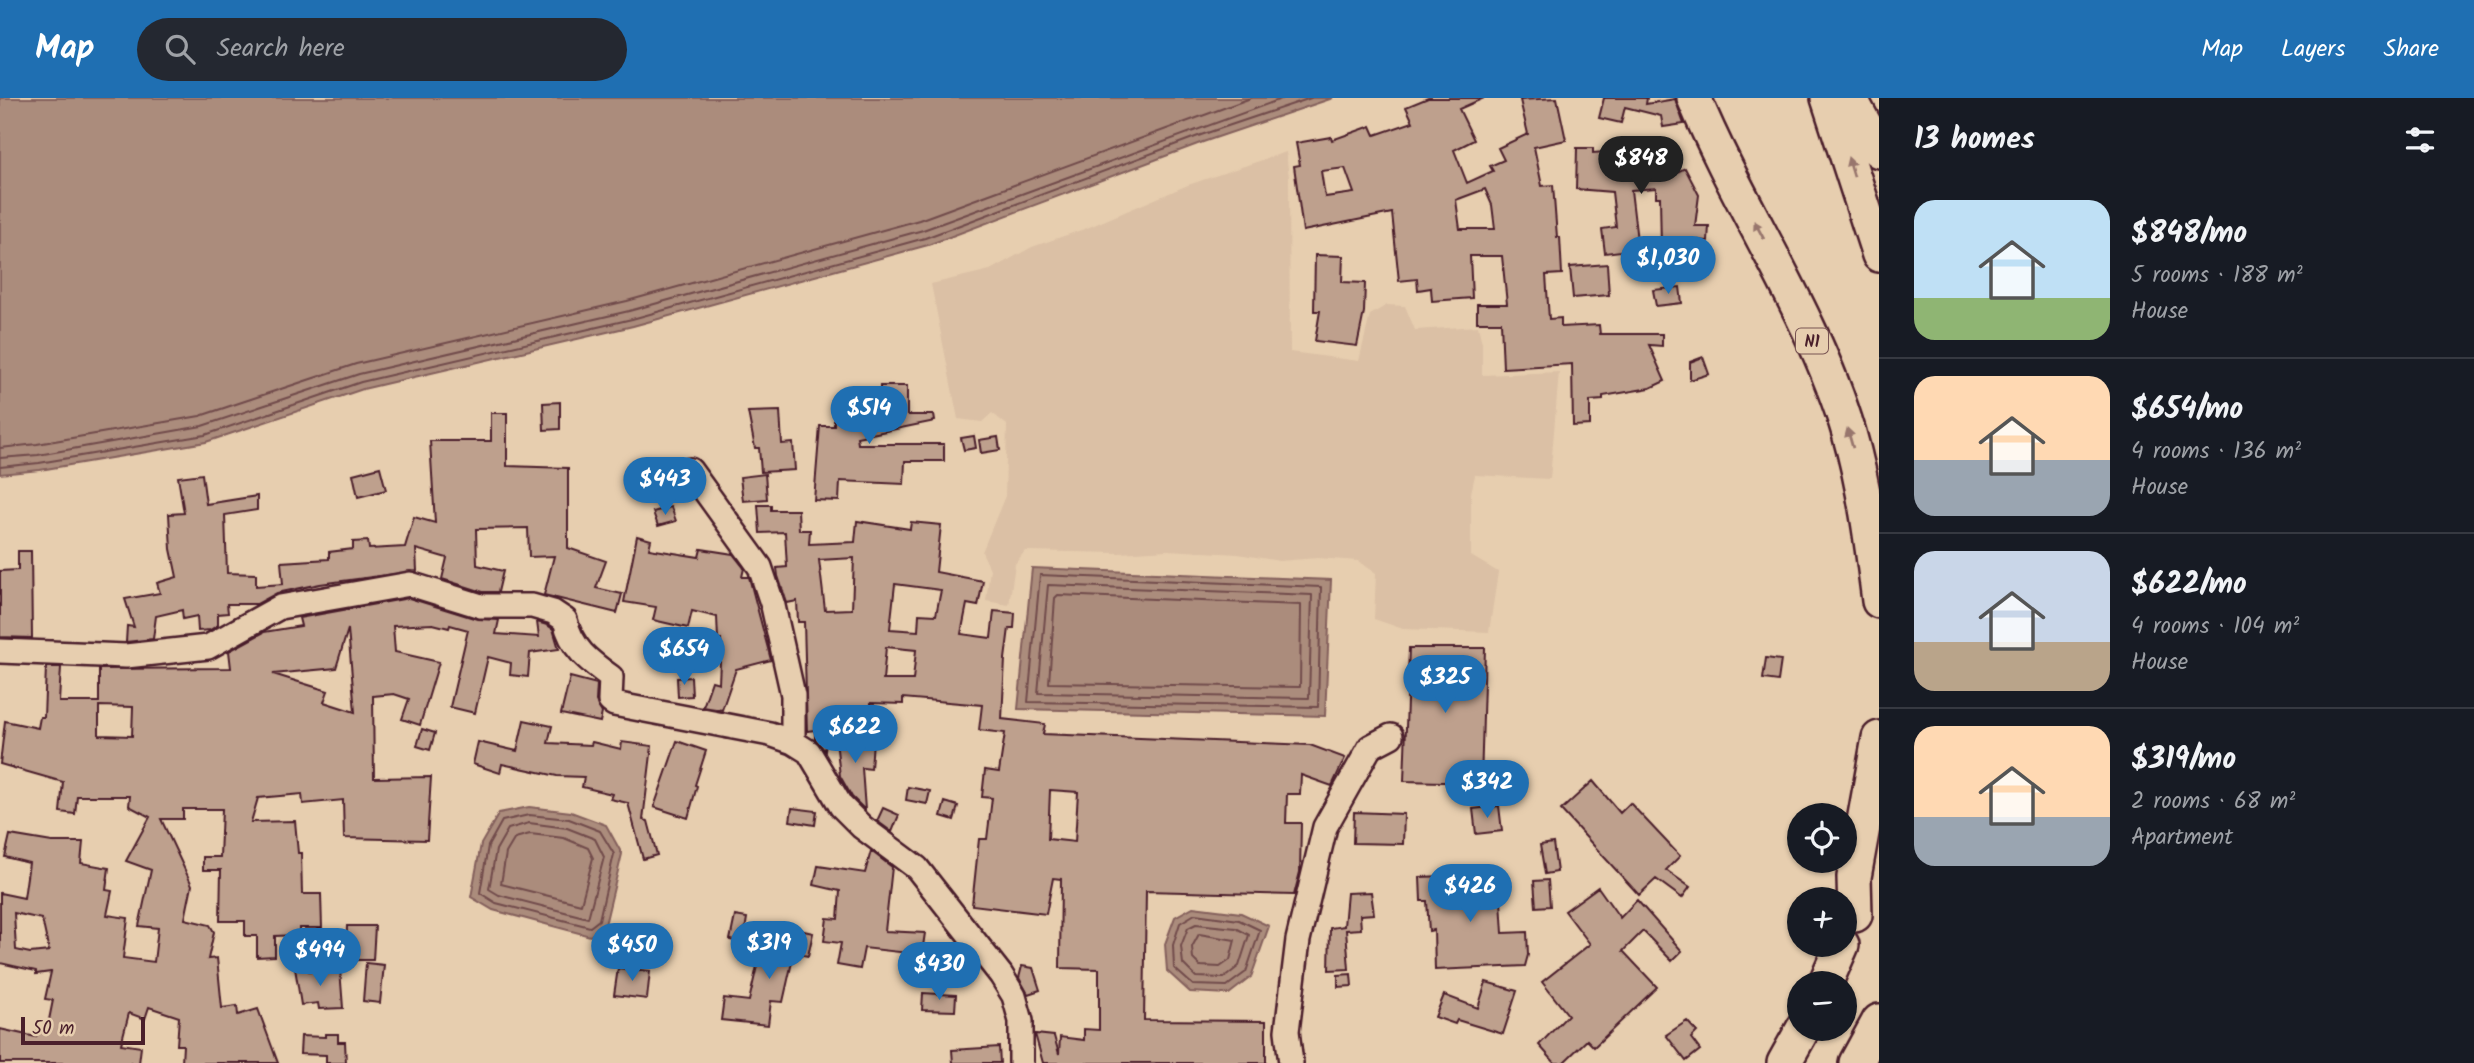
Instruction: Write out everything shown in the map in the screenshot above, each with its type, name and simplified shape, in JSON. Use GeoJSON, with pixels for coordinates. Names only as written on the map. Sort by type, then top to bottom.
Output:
{"type":"FeatureCollection","features":[{"type":"Feature","properties":{"kind":"highway","name":"N1"},"geometry":{"type":"LineString","coordinates":[[1694,98],[1801,314],[1848,431],[1871,534],[1879,601]]}},
{"type":"Feature","properties":{"kind":"highway"},"geometry":{"type":"LineString","coordinates":[[1840,100],[1879,151]]}},
{"type":"Feature","properties":{"kind":"highway"},"geometry":{"type":"LineString","coordinates":[[1840,100],[1879,255]]}},
{"type":"Feature","properties":{"kind":"highway"},"geometry":{"type":"LineString","coordinates":[[1853,887],[1879,738]]}},
{"type":"Feature","properties":{"kind":"highway"},"geometry":{"type":"LineString","coordinates":[[1857,908],[1879,850]]}},
{"type":"Feature","properties":{"kind":"highway"},"geometry":{"type":"LineString","coordinates":[[1856,1063],[1879,1021]]}},
{"type":"Feature","properties":{"kind":"highway"},"geometry":{"type":"LineString","coordinates":[[1784,1063],[1796,1041]]}},
{"type":"Feature","properties":{"kind":"street"},"geometry":{"type":"LineString","coordinates":[[691,470],[760,567],[773,606],[790,683],[795,729],[793,742]]}},
{"type":"Feature","properties":{"kind":"street"},"geometry":{"type":"LineString","coordinates":[[0,651],[126,656],[208,647],[281,607],[411,584],[481,607],[532,606],[553,612],[565,620],[568,634],[585,659],[611,677],[610,701],[614,704],[725,724],[793,742],[809,752],[841,806],[862,827],[918,868],[1001,975],[1014,996],[1021,1021],[1021,1063]]}},
{"type":"Feature","properties":{"kind":"street"},"geometry":{"type":"LineString","coordinates":[[1291,1063],[1287,1031],[1298,940],[1325,827],[1370,747],[1391,736]]}},
{"type":"Feature","properties":{"kind":"shaded area"},"geometry":{"type":"Polygon","coordinates":[[[1286,152],[1289,177],[1290,352],[1359,361],[1370,315],[1387,305],[1405,306],[1415,330],[1478,326],[1482,343],[1482,375],[1559,372],[1550,479],[1475,475],[1471,493],[1471,556],[1498,572],[1489,632],[1403,629],[1374,619],[1376,573],[1358,561],[1318,558],[1279,561],[1238,554],[1167,550],[1119,553],[1025,551],[1015,564],[1009,605],[986,601],[990,569],[982,552],[1005,496],[1007,425],[992,413],[982,422],[958,419],[931,284],[990,270],[1032,247],[1087,228],[1188,185],[1286,152]]]}},
{"type":"Feature","properties":{"kind":"water"},"geometry":{"type":"Polygon","coordinates":[[[0,98],[1333,98],[1203,142],[928,245],[633,326],[363,389],[206,442],[40,470],[0,474],[0,98]]]}},
{"type":"Feature","properties":{"kind":"water"},"geometry":{"type":"Polygon","coordinates":[[[1032,568],[1331,580],[1325,716],[1018,709],[1032,568]]]}},
{"type":"Feature","properties":{"kind":"water"},"geometry":{"type":"Polygon","coordinates":[[[529,807],[571,812],[606,825],[622,854],[605,925],[590,936],[493,910],[471,897],[481,844],[499,813],[529,807]]]}},
{"type":"Feature","properties":{"kind":"water"},"geometry":{"type":"Polygon","coordinates":[[[1193,907],[1241,913],[1269,926],[1251,977],[1229,994],[1190,992],[1167,971],[1165,944],[1175,917],[1193,907]]]}},
{"type":"Feature","properties":{"kind":"building"},"geometry":{"type":"Polygon","coordinates":[[[1428,98],[1484,98],[1459,109],[1474,140],[1454,150],[1467,183],[1493,171],[1490,166],[1504,160],[1498,148],[1528,134],[1520,100],[1557,98],[1566,140],[1534,147],[1542,186],[1553,185],[1557,237],[1560,237],[1562,274],[1546,275],[1549,319],[1561,318],[1561,327],[1599,325],[1600,334],[1662,334],[1662,346],[1649,345],[1665,381],[1650,388],[1603,396],[1603,400],[1590,401],[1590,425],[1573,426],[1572,364],[1503,368],[1501,322],[1477,322],[1477,304],[1507,304],[1502,256],[1470,256],[1472,298],[1432,301],[1431,288],[1418,290],[1417,279],[1399,281],[1392,213],[1303,231],[1294,166],[1300,165],[1296,143],[1331,137],[1332,140],[1371,126],[1375,135],[1413,122],[1406,107],[1428,98]],[[1345,168],[1321,171],[1325,197],[1354,193],[1345,168]],[[1485,189],[1456,200],[1460,229],[1495,229],[1492,205],[1485,189]]]}},
{"type":"Feature","properties":{"kind":"building"},"geometry":{"type":"Polygon","coordinates":[[[1604,98],[1647,98],[1646,104],[1675,99],[1684,124],[1663,127],[1661,116],[1625,107],[1621,123],[1599,118],[1604,98]]]}},
{"type":"Feature","properties":{"kind":"building"},"geometry":{"type":"Polygon","coordinates":[[[1577,148],[1593,148],[1593,153],[1629,150],[1630,158],[1665,155],[1667,177],[1685,168],[1699,195],[1695,226],[1709,226],[1708,241],[1691,240],[1691,243],[1661,248],[1660,197],[1656,197],[1656,188],[1631,190],[1638,249],[1605,253],[1602,229],[1616,227],[1612,192],[1576,189],[1577,148]]]}},
{"type":"Feature","properties":{"kind":"building"},"geometry":{"type":"Polygon","coordinates":[[[1315,255],[1343,256],[1342,282],[1365,283],[1364,312],[1357,346],[1315,341],[1320,311],[1314,311],[1315,255]]]}},
{"type":"Feature","properties":{"kind":"building"},"geometry":{"type":"Polygon","coordinates":[[[1607,264],[1609,295],[1573,298],[1570,267],[1607,264]]]}},
{"type":"Feature","properties":{"kind":"building"},"geometry":{"type":"Polygon","coordinates":[[[1680,287],[1682,303],[1656,306],[1653,290],[1680,287]]]}},
{"type":"Feature","properties":{"kind":"building"},"geometry":{"type":"Polygon","coordinates":[[[1703,357],[1709,374],[1690,380],[1690,362],[1703,357]]]}},
{"type":"Feature","properties":{"kind":"building"},"geometry":{"type":"Polygon","coordinates":[[[880,386],[907,386],[907,415],[934,415],[935,421],[857,437],[858,444],[944,444],[944,461],[905,461],[904,484],[840,481],[839,501],[814,500],[820,426],[834,426],[834,408],[880,409],[880,386]]]}},
{"type":"Feature","properties":{"kind":"building"},"geometry":{"type":"Polygon","coordinates":[[[560,402],[560,429],[544,430],[543,403],[560,402]]]}},
{"type":"Feature","properties":{"kind":"building"},"geometry":{"type":"Polygon","coordinates":[[[780,411],[782,444],[793,443],[795,470],[761,472],[759,448],[755,448],[748,412],[780,411]]]}},
{"type":"Feature","properties":{"kind":"building"},"geometry":{"type":"Polygon","coordinates":[[[491,413],[507,413],[507,466],[568,468],[568,548],[606,561],[596,588],[622,594],[617,613],[544,595],[554,556],[529,557],[528,528],[476,529],[477,565],[503,571],[498,592],[483,592],[442,579],[447,558],[416,549],[417,571],[320,584],[277,593],[257,604],[227,604],[228,613],[218,614],[218,625],[210,630],[198,631],[197,616],[183,619],[182,610],[156,616],[153,639],[126,642],[127,626],[134,627],[125,599],[160,593],[157,583],[177,577],[171,549],[169,514],[184,513],[178,477],[202,474],[206,504],[257,496],[257,510],[225,515],[227,573],[256,574],[256,586],[283,584],[281,562],[329,559],[329,552],[353,549],[353,542],[368,541],[369,549],[405,547],[414,517],[435,523],[430,441],[491,441],[491,413]]]}},
{"type":"Feature","properties":{"kind":"building"},"geometry":{"type":"Polygon","coordinates":[[[974,436],[976,448],[964,450],[961,438],[974,436]]]}},
{"type":"Feature","properties":{"kind":"building"},"geometry":{"type":"Polygon","coordinates":[[[998,437],[1000,450],[981,453],[979,440],[998,437]]]}},
{"type":"Feature","properties":{"kind":"building"},"geometry":{"type":"Polygon","coordinates":[[[380,467],[386,490],[358,497],[353,474],[380,467]]]}},
{"type":"Feature","properties":{"kind":"building"},"geometry":{"type":"Polygon","coordinates":[[[765,474],[767,499],[743,501],[740,477],[765,474]]]}},
{"type":"Feature","properties":{"kind":"building"},"geometry":{"type":"Polygon","coordinates":[[[758,505],[771,505],[771,510],[798,510],[799,530],[810,530],[809,544],[855,542],[857,521],[910,529],[911,522],[941,525],[936,572],[983,581],[978,606],[967,604],[961,634],[991,638],[994,611],[1015,613],[1014,628],[1009,628],[1005,659],[1002,719],[1045,724],[1043,734],[1310,745],[1345,758],[1332,786],[1301,775],[1300,794],[1287,794],[1286,823],[1301,823],[1300,872],[1294,895],[1146,891],[1144,1020],[1266,1021],[1266,1063],[1043,1063],[1035,1034],[1054,1036],[1059,1054],[1060,1037],[1084,1040],[1084,1029],[1099,1030],[1099,969],[1060,968],[1061,879],[1053,878],[1046,914],[972,905],[979,839],[987,839],[992,798],[982,797],[985,770],[999,772],[1005,733],[979,730],[982,705],[903,698],[903,704],[871,703],[871,713],[838,714],[837,718],[829,718],[825,751],[815,739],[815,730],[807,731],[804,622],[798,622],[797,601],[787,603],[778,576],[777,568],[787,567],[785,532],[760,533],[758,505]],[[854,558],[819,560],[825,610],[852,609],[854,558]],[[895,584],[890,629],[918,631],[919,614],[936,615],[941,590],[895,584]],[[886,647],[883,680],[913,680],[916,650],[886,647]],[[1050,790],[1048,839],[1075,842],[1078,792],[1050,790]]]}},
{"type":"Feature","properties":{"kind":"building"},"geometry":{"type":"Polygon","coordinates":[[[671,507],[676,521],[658,526],[653,512],[671,507]]]}},
{"type":"Feature","properties":{"kind":"building"},"geometry":{"type":"Polygon","coordinates":[[[637,536],[651,540],[649,549],[699,557],[701,549],[733,554],[744,568],[742,577],[749,577],[771,660],[736,669],[722,710],[703,707],[712,681],[719,683],[721,639],[718,639],[717,617],[692,611],[688,628],[653,620],[656,607],[624,602],[637,536]]]}},
{"type":"Feature","properties":{"kind":"building"},"geometry":{"type":"Polygon","coordinates":[[[18,551],[31,551],[32,638],[0,637],[0,571],[18,570],[18,551]]]}},
{"type":"Feature","properties":{"kind":"building"},"geometry":{"type":"Polygon","coordinates":[[[409,598],[477,619],[499,620],[496,634],[539,637],[537,622],[547,625],[553,629],[559,649],[530,653],[528,677],[510,675],[511,663],[488,657],[475,713],[450,707],[468,630],[433,624],[393,626],[395,652],[439,662],[420,725],[402,719],[409,699],[394,694],[373,696],[374,778],[431,777],[427,840],[344,838],[343,800],[303,804],[302,794],[258,798],[251,822],[295,821],[298,853],[301,853],[302,894],[321,894],[322,928],[299,928],[299,935],[275,936],[275,956],[257,957],[257,936],[245,936],[245,921],[220,921],[221,870],[203,870],[203,857],[220,857],[222,809],[183,809],[183,819],[161,819],[192,885],[185,919],[210,925],[214,932],[208,959],[217,958],[222,1008],[237,1006],[238,1015],[258,1009],[278,1063],[182,1063],[183,1045],[177,1045],[179,1017],[149,1007],[145,1019],[129,1013],[121,1044],[141,1047],[139,1063],[0,1063],[0,1029],[36,1037],[38,1028],[47,1030],[53,1000],[45,999],[51,972],[36,974],[36,971],[0,963],[0,893],[24,898],[29,863],[5,857],[10,835],[52,842],[83,842],[81,863],[109,868],[106,890],[112,891],[107,915],[128,918],[123,958],[154,962],[158,928],[139,926],[151,870],[126,861],[150,817],[129,806],[130,796],[77,796],[75,814],[60,812],[63,782],[0,764],[5,721],[38,728],[40,717],[44,717],[46,667],[61,667],[59,702],[99,702],[99,669],[231,668],[229,651],[264,632],[301,626],[299,618],[409,598]],[[348,629],[336,668],[273,674],[328,691],[324,702],[355,712],[348,629]],[[99,706],[99,735],[132,736],[133,707],[99,706]],[[14,913],[16,950],[30,953],[49,951],[42,919],[14,913]]]}},
{"type":"Feature","properties":{"kind":"building"},"geometry":{"type":"Polygon","coordinates":[[[1409,648],[1485,648],[1481,783],[1404,781],[1409,648]]]}},
{"type":"Feature","properties":{"kind":"building"},"geometry":{"type":"Polygon","coordinates":[[[1766,658],[1781,660],[1778,681],[1763,679],[1766,658]]]}},
{"type":"Feature","properties":{"kind":"building"},"geometry":{"type":"Polygon","coordinates":[[[570,677],[597,684],[596,701],[602,713],[600,722],[561,714],[570,677]]]}},
{"type":"Feature","properties":{"kind":"building"},"geometry":{"type":"Polygon","coordinates":[[[691,677],[692,696],[678,697],[677,678],[691,677]]]}},
{"type":"Feature","properties":{"kind":"building"},"geometry":{"type":"Polygon","coordinates":[[[524,720],[552,726],[548,743],[591,745],[592,742],[621,749],[622,742],[652,746],[643,820],[648,821],[657,855],[643,859],[628,803],[610,799],[612,794],[582,787],[584,777],[557,776],[502,764],[500,773],[473,764],[478,742],[517,751],[524,720]]]}},
{"type":"Feature","properties":{"kind":"building"},"geometry":{"type":"Polygon","coordinates":[[[422,729],[435,733],[430,750],[417,746],[422,729]]]}},
{"type":"Feature","properties":{"kind":"building"},"geometry":{"type":"Polygon","coordinates":[[[836,740],[873,740],[871,769],[862,768],[865,810],[852,797],[840,776],[836,740]]]}},
{"type":"Feature","properties":{"kind":"building"},"geometry":{"type":"Polygon","coordinates":[[[677,741],[706,751],[688,818],[654,807],[677,741]]]}},
{"type":"Feature","properties":{"kind":"building"},"geometry":{"type":"Polygon","coordinates":[[[1593,781],[1620,813],[1630,803],[1680,856],[1666,870],[1690,887],[1682,898],[1656,879],[1639,895],[1561,810],[1593,781]]]}},
{"type":"Feature","properties":{"kind":"building"},"geometry":{"type":"Polygon","coordinates":[[[908,787],[930,791],[927,804],[906,800],[908,787]]]}},
{"type":"Feature","properties":{"kind":"building"},"geometry":{"type":"Polygon","coordinates":[[[945,802],[958,806],[954,820],[941,816],[945,802]]]}},
{"type":"Feature","properties":{"kind":"building"},"geometry":{"type":"Polygon","coordinates":[[[1499,806],[1502,831],[1476,834],[1473,809],[1499,806]]]}},
{"type":"Feature","properties":{"kind":"building"},"geometry":{"type":"Polygon","coordinates":[[[792,808],[817,811],[815,825],[790,821],[792,808]]]}},
{"type":"Feature","properties":{"kind":"building"},"geometry":{"type":"Polygon","coordinates":[[[883,808],[899,815],[892,832],[877,821],[883,808]]]}},
{"type":"Feature","properties":{"kind":"building"},"geometry":{"type":"Polygon","coordinates":[[[1354,812],[1404,814],[1403,844],[1353,843],[1354,812]]]}},
{"type":"Feature","properties":{"kind":"building"},"geometry":{"type":"Polygon","coordinates":[[[1553,843],[1557,872],[1545,874],[1540,845],[1553,843]]]}},
{"type":"Feature","properties":{"kind":"building"},"geometry":{"type":"Polygon","coordinates":[[[871,851],[892,867],[885,931],[925,933],[921,960],[908,958],[909,953],[864,948],[860,969],[837,965],[841,943],[824,941],[827,918],[838,919],[840,891],[814,885],[818,866],[865,873],[871,851]]]}},
{"type":"Feature","properties":{"kind":"building"},"geometry":{"type":"Polygon","coordinates":[[[1495,874],[1496,901],[1501,901],[1503,933],[1527,932],[1528,955],[1525,966],[1435,970],[1434,930],[1429,931],[1427,901],[1421,901],[1420,877],[1495,874]]]}},
{"type":"Feature","properties":{"kind":"building"},"geometry":{"type":"Polygon","coordinates":[[[1548,880],[1550,906],[1536,907],[1534,881],[1548,880]]]}},
{"type":"Feature","properties":{"kind":"building"},"geometry":{"type":"Polygon","coordinates":[[[1598,887],[1620,918],[1637,900],[1682,951],[1672,961],[1643,931],[1623,951],[1657,987],[1594,1047],[1587,1040],[1563,1063],[1555,1063],[1539,1045],[1568,1015],[1542,982],[1590,944],[1565,911],[1598,887]]]}},
{"type":"Feature","properties":{"kind":"building"},"geometry":{"type":"Polygon","coordinates":[[[1371,892],[1374,914],[1360,915],[1361,929],[1346,930],[1349,969],[1329,970],[1330,928],[1344,926],[1347,893],[1371,892]]]}},
{"type":"Feature","properties":{"kind":"building"},"geometry":{"type":"Polygon","coordinates":[[[735,916],[747,918],[743,943],[730,940],[735,916]]]}},
{"type":"Feature","properties":{"kind":"building"},"geometry":{"type":"Polygon","coordinates":[[[347,926],[375,926],[373,960],[346,960],[347,926]]]}},
{"type":"Feature","properties":{"kind":"building"},"geometry":{"type":"Polygon","coordinates":[[[786,927],[813,933],[808,956],[794,953],[783,1002],[771,1001],[768,1025],[721,1020],[724,998],[749,1001],[760,953],[779,957],[786,927]]]}},
{"type":"Feature","properties":{"kind":"building"},"geometry":{"type":"Polygon","coordinates":[[[366,963],[384,965],[380,1003],[363,1001],[366,963]]]}},
{"type":"Feature","properties":{"kind":"building"},"geometry":{"type":"Polygon","coordinates":[[[308,966],[309,971],[340,969],[343,1008],[319,1009],[318,1003],[301,1005],[295,968],[308,966]]]}},
{"type":"Feature","properties":{"kind":"building"},"geometry":{"type":"Polygon","coordinates":[[[1022,966],[1033,968],[1040,990],[1028,994],[1019,978],[1022,966]]]}},
{"type":"Feature","properties":{"kind":"building"},"geometry":{"type":"Polygon","coordinates":[[[618,968],[650,971],[647,999],[614,995],[618,968]]]}},
{"type":"Feature","properties":{"kind":"building"},"geometry":{"type":"Polygon","coordinates":[[[1351,974],[1352,986],[1338,987],[1338,975],[1351,974]]]}},
{"type":"Feature","properties":{"kind":"building"},"geometry":{"type":"Polygon","coordinates":[[[1486,982],[1517,991],[1503,1034],[1457,1020],[1455,1024],[1435,1017],[1444,995],[1478,1008],[1486,982]]]}},
{"type":"Feature","properties":{"kind":"building"},"geometry":{"type":"Polygon","coordinates":[[[923,993],[956,995],[955,1011],[922,1010],[923,993]]]}},
{"type":"Feature","properties":{"kind":"building"},"geometry":{"type":"Polygon","coordinates":[[[1687,1021],[1697,1032],[1691,1038],[1700,1050],[1686,1061],[1666,1035],[1687,1021]]]}},
{"type":"Feature","properties":{"kind":"building"},"geometry":{"type":"Polygon","coordinates":[[[325,1034],[338,1034],[338,1042],[345,1042],[346,1063],[326,1063],[326,1055],[300,1054],[301,1036],[325,1037],[325,1034]]]}},
{"type":"Feature","properties":{"kind":"building"},"geometry":{"type":"Polygon","coordinates":[[[999,1047],[1000,1063],[953,1063],[952,1050],[999,1047]]]}}]}
